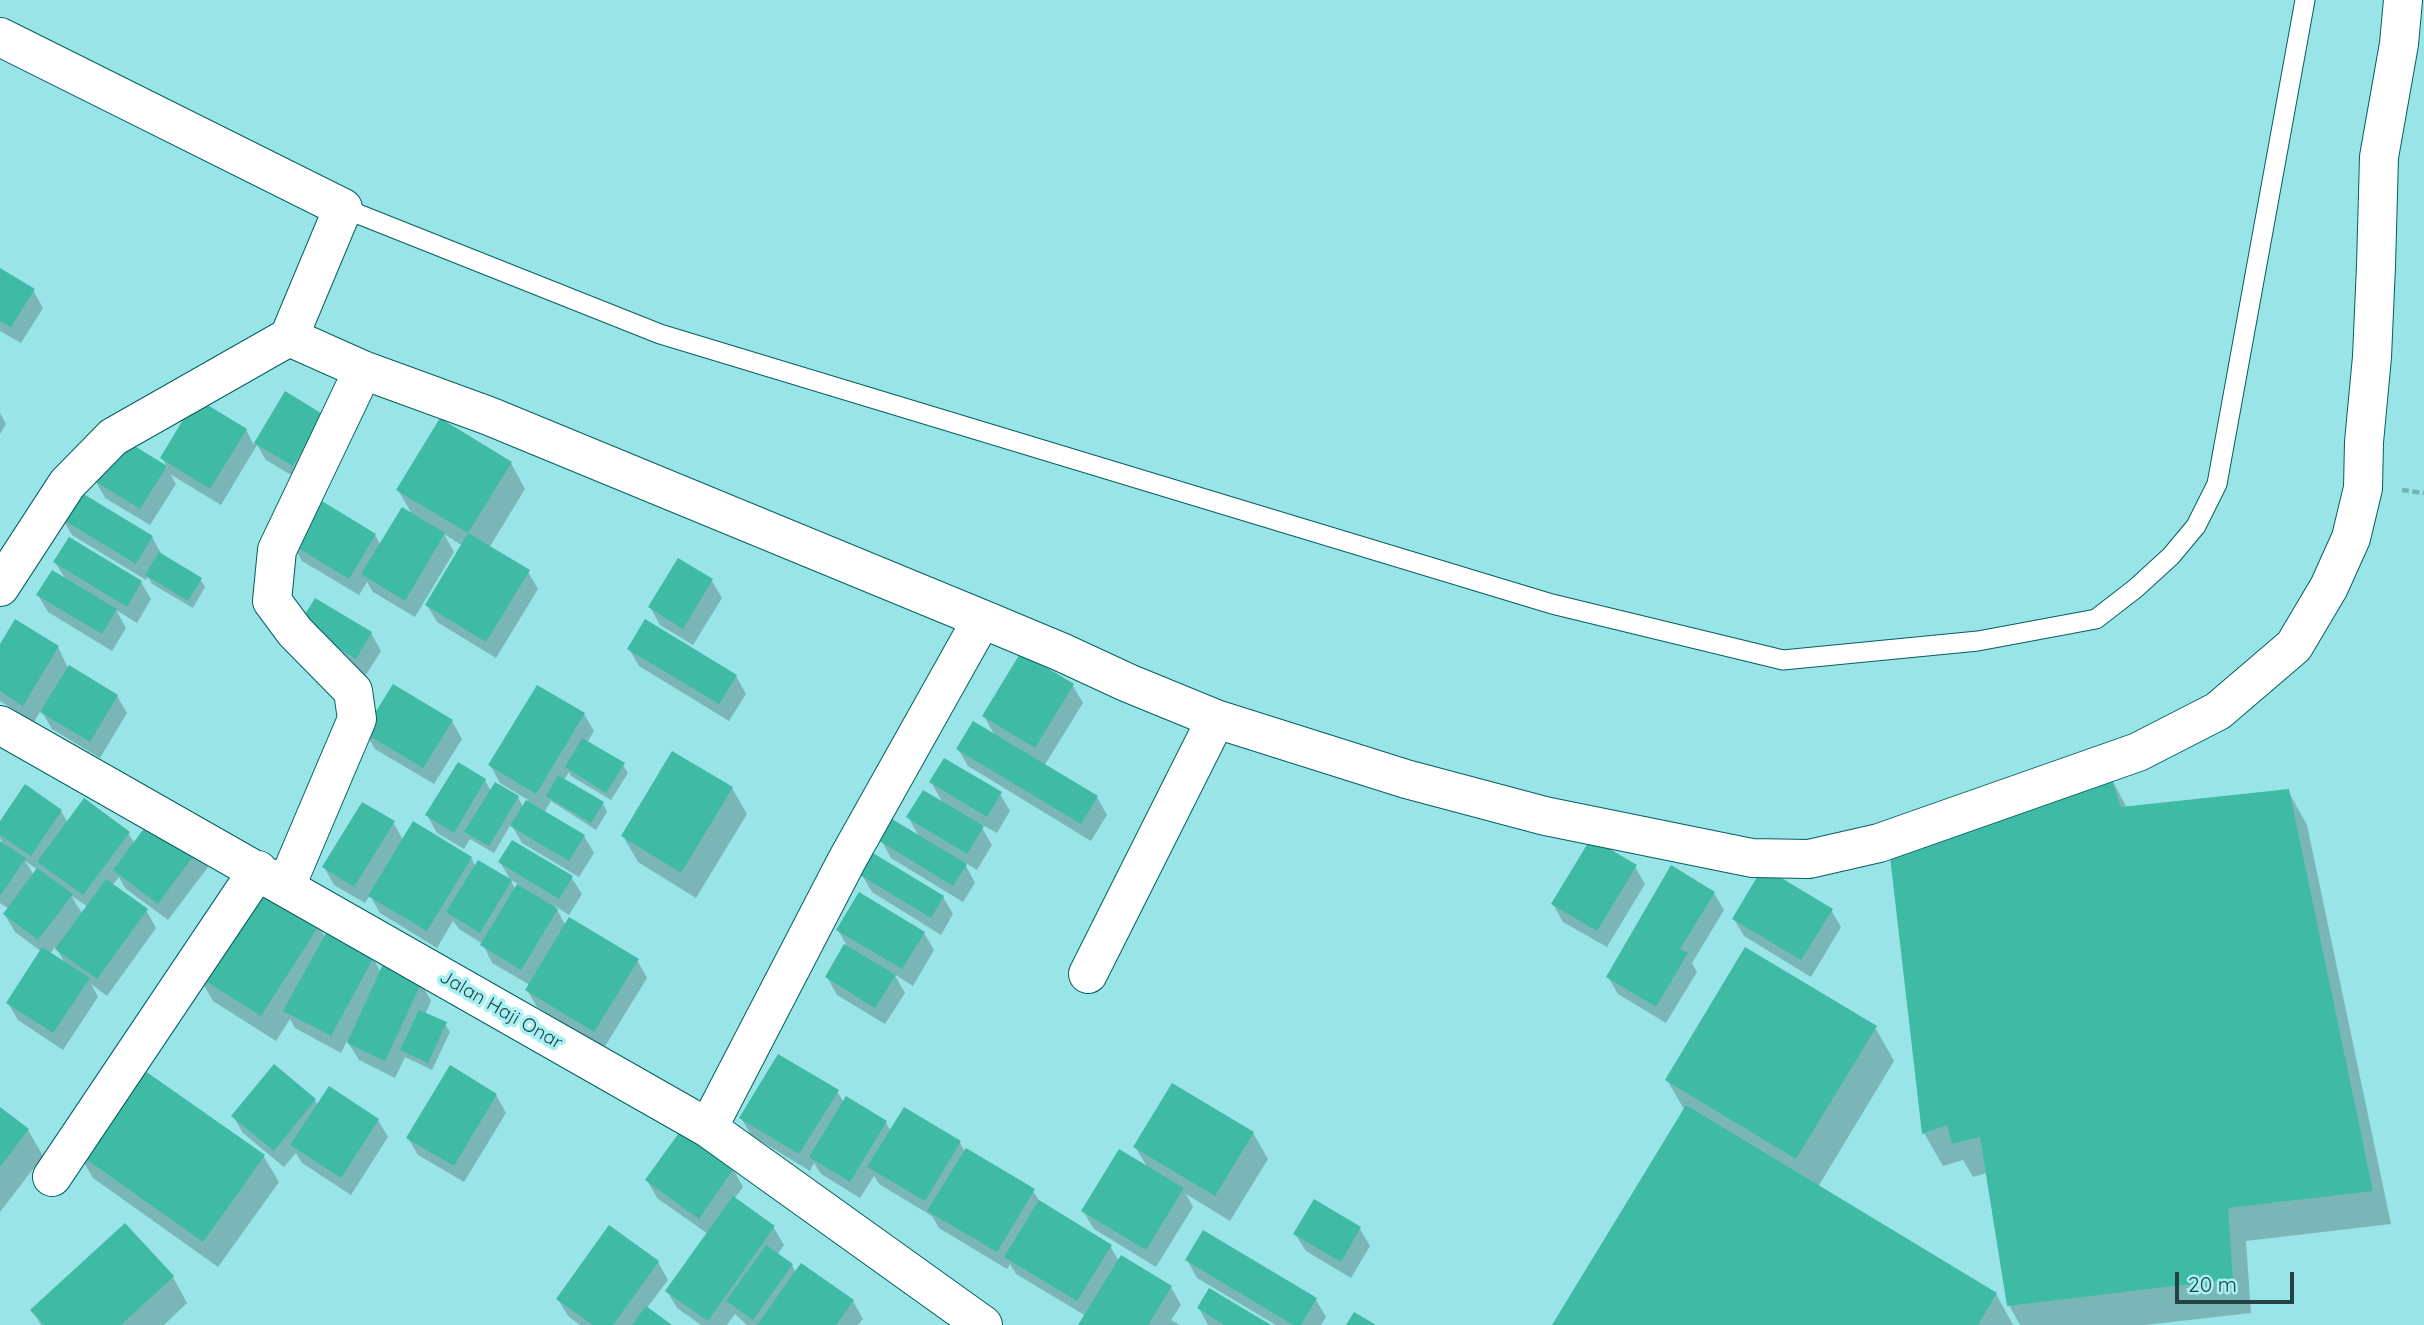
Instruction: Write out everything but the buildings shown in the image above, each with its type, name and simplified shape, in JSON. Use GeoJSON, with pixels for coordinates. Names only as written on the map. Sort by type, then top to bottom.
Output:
{"type":"FeatureCollection","features":[{"type":"Feature","properties":{"kind":"street"},"geometry":{"type":"LineString","coordinates":[[289,337],[363,370],[489,416],[1061,652],[1128,684],[1216,719],[1406,779],[1545,816],[1752,858],[1809,859],[1879,843],[2138,752],[2218,711],[2294,646],[2329,587],[2351,538],[2363,488],[2364,442],[2372,357],[2379,157],[2399,44],[2403,0]]}},
{"type":"Feature","properties":{"kind":"street"},"geometry":{"type":"LineString","coordinates":[[0,37],[343,208],[289,337],[113,437],[66,484],[0,587]]}},
{"type":"Feature","properties":{"kind":"street"},"geometry":{"type":"LineString","coordinates":[[52,1177],[272,878],[357,719],[353,691],[295,632],[272,601],[277,550],[363,370]]}},
{"type":"Feature","properties":{"kind":"street"},"geometry":{"type":"LineString","coordinates":[[708,1128],[847,860],[982,620]]}},
{"type":"Feature","properties":{"kind":"street"},"geometry":{"type":"LineString","coordinates":[[1088,974],[1216,719]]}},
{"type":"Feature","properties":{"kind":"street","name":"Jalan Haji Onar"},"geometry":{"type":"LineString","coordinates":[[0,725],[708,1128],[982,1325]]}},
{"type":"Feature","properties":{"kind":"lane"},"geometry":{"type":"LineString","coordinates":[[343,208],[660,334],[1552,604],[1783,660],[1978,641],[2096,619],[2171,556],[2196,526],[2217,484],[2305,0]]}}]}
